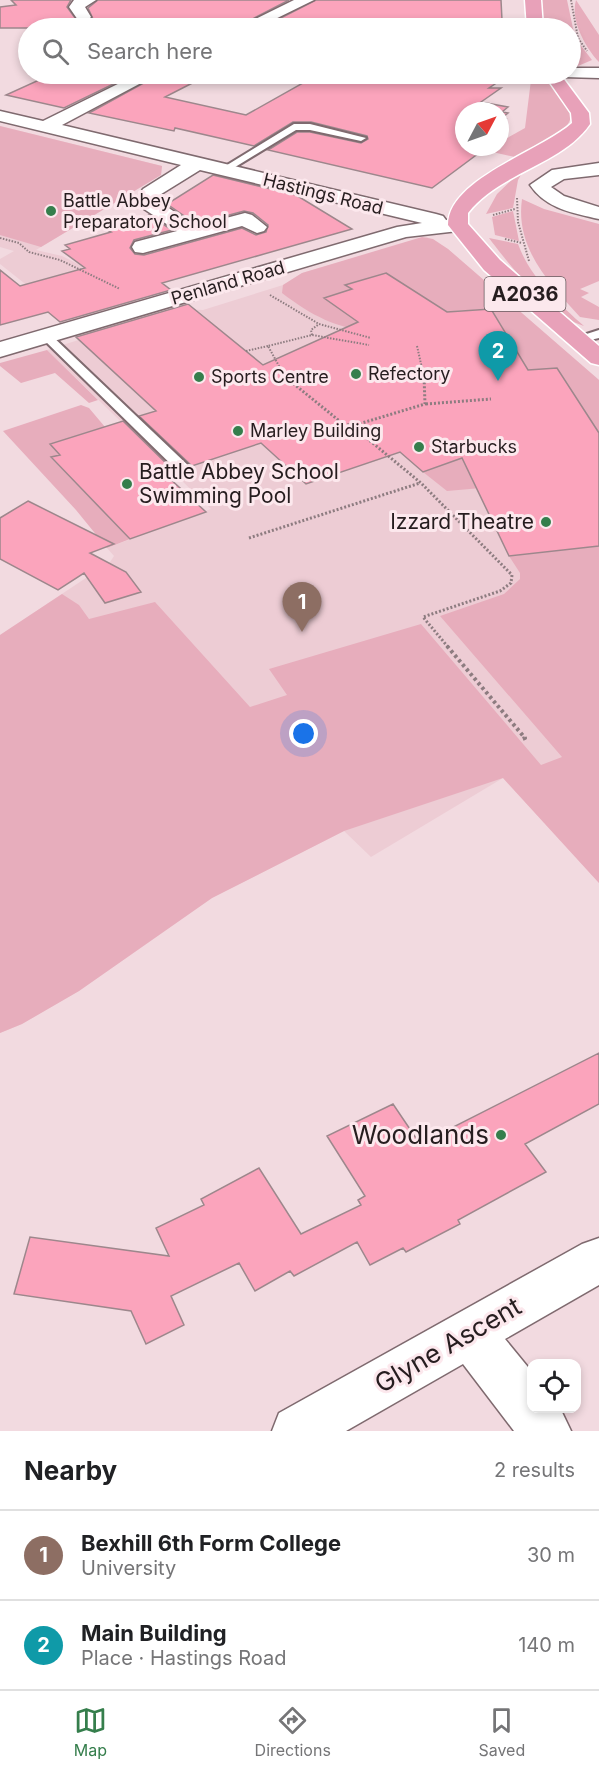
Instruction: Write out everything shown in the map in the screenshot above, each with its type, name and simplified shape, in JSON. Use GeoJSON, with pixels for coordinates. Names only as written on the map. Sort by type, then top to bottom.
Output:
{"type":"FeatureCollection","features":[{"type":"Feature","properties":{"kind":"main road"},"geometry":{"type":"LineString","coordinates":[[533,0],[534,18]]}},
{"type":"Feature","properties":{"kind":"main road"},"geometry":{"type":"LineString","coordinates":[[458,225],[458,213],[479,190],[518,163],[572,133],[581,124],[580,113],[559,84]]}},
{"type":"Feature","properties":{"kind":"main road","name":"A2036"},"geometry":{"type":"LineString","coordinates":[[458,225],[492,265],[599,358]]}},
{"type":"Feature","properties":{"kind":"street"},"geometry":{"type":"LineString","coordinates":[[267,18],[306,0]]}},
{"type":"Feature","properties":{"kind":"street"},"geometry":{"type":"LineString","coordinates":[[44,127],[130,84]]}},
{"type":"Feature","properties":{"kind":"street","name":"Hastings Road"},"geometry":{"type":"LineString","coordinates":[[0,116],[458,225]]}},
{"type":"Feature","properties":{"kind":"street"},"geometry":{"type":"LineString","coordinates":[[550,146],[599,158]]}},
{"type":"Feature","properties":{"kind":"street"},"geometry":{"type":"LineString","coordinates":[[193,233],[151,205],[147,199],[150,193],[196,164]]}},
{"type":"Feature","properties":{"kind":"street"},"geometry":{"type":"LineString","coordinates":[[599,169],[558,174],[540,184],[543,192],[555,199],[599,213]]}},
{"type":"Feature","properties":{"kind":"street"},"geometry":{"type":"LineString","coordinates":[[143,247],[245,219],[257,227]]}},
{"type":"Feature","properties":{"kind":"street","name":"Penland Road"},"geometry":{"type":"LineString","coordinates":[[0,350],[404,231],[458,225]]}},
{"type":"Feature","properties":{"kind":"street","name":"Glyne Ascent"},"geometry":{"type":"LineString","coordinates":[[297,1431],[599,1260]]}},
{"type":"Feature","properties":{"kind":"street"},"geometry":{"type":"LineString","coordinates":[[470,1333],[546,1431]]}},
{"type":"Feature","properties":{"kind":"lane"},"geometry":{"type":"LineString","coordinates":[[224,170],[294,127],[310,127],[353,138]]}},
{"type":"Feature","properties":{"kind":"lane"},"geometry":{"type":"LineString","coordinates":[[577,339],[599,334]]}},
{"type":"Feature","properties":{"kind":"lane"},"geometry":{"type":"LineString","coordinates":[[46,336],[189,474]]}},
{"type":"Feature","properties":{"kind":"path"},"geometry":{"type":"LineString","coordinates":[[571,0],[574,18]]}},
{"type":"Feature","properties":{"kind":"path"},"geometry":{"type":"LineString","coordinates":[[581,42],[594,60],[581,66]]}},
{"type":"Feature","properties":{"kind":"path"},"geometry":{"type":"LineString","coordinates":[[530,264],[522,243],[515,209],[520,180],[546,156],[550,146]]}},
{"type":"Feature","properties":{"kind":"path"},"geometry":{"type":"LineString","coordinates":[[0,238],[19,243],[29,252],[60,260],[151,305]]}},
{"type":"Feature","properties":{"kind":"path"},"geometry":{"type":"LineString","coordinates":[[244,278],[289,308],[319,324],[371,338]]}},
{"type":"Feature","properties":{"kind":"path"},"geometry":{"type":"LineString","coordinates":[[312,334],[311,330],[319,324]]}},
{"type":"Feature","properties":{"kind":"path"},"geometry":{"type":"LineString","coordinates":[[246,351],[312,334],[369,345]]}},
{"type":"Feature","properties":{"kind":"path"},"geometry":{"type":"LineString","coordinates":[[268,346],[285,378],[342,423],[352,426],[420,483],[512,574],[511,583],[500,591],[423,617],[525,738],[520,741]]}},
{"type":"Feature","properties":{"kind":"path"},"geometry":{"type":"LineString","coordinates":[[417,346],[419,366],[429,394],[425,404]]}},
{"type":"Feature","properties":{"kind":"path"},"geometry":{"type":"LineString","coordinates":[[352,426],[425,404],[491,399]]}},
{"type":"Feature","properties":{"kind":"path"},"geometry":{"type":"LineString","coordinates":[[316,411],[323,408]]}},
{"type":"Feature","properties":{"kind":"path"},"geometry":{"type":"LineString","coordinates":[[249,538],[420,483]]}},
{"type":"Feature","properties":{"kind":"path"},"geometry":{"type":"LineString","coordinates":[[441,648],[447,646]]}},
{"type":"Feature","properties":{"kind":"path"},"geometry":{"type":"LineString","coordinates":[[479,692],[484,690]]}},
{"type":"Feature","properties":{"kind":"shaded area"},"geometry":{"type":"Polygon","coordinates":[[[542,0],[567,0],[571,18],[543,18],[542,0]]]}},
{"type":"Feature","properties":{"kind":"shaded area"},"geometry":{"type":"Polygon","coordinates":[[[576,0],[599,35],[599,62],[581,36],[581,18],[575,18],[576,0]]]}},
{"type":"Feature","properties":{"kind":"shaded area"},"geometry":{"type":"Polygon","coordinates":[[[581,46],[592,60],[581,65],[581,46]]]}},
{"type":"Feature","properties":{"kind":"shaded area"},"geometry":{"type":"Polygon","coordinates":[[[530,84],[550,84],[572,113],[564,129],[550,141],[515,157],[509,156],[509,137],[525,128],[530,84]]]}},
{"type":"Feature","properties":{"kind":"shaded area"},"geometry":{"type":"Polygon","coordinates":[[[0,126],[162,166],[161,175],[36,250],[62,256],[100,275],[132,299],[165,314],[182,309],[203,310],[283,285],[302,273],[427,237],[448,249],[599,380],[599,883],[503,778],[371,857],[344,831],[212,898],[79,991],[22,1024],[0,1033],[0,635],[110,562],[114,556],[107,548],[211,509],[47,350],[91,336],[0,264],[0,259],[14,251],[0,247],[0,126]]]}},
{"type":"Feature","properties":{"kind":"shaded area","name":"Battle Abbey Preparatory School"},"geometry":{"type":"Polygon","coordinates":[[[0,126],[162,166],[161,175],[41,247],[0,235],[0,126]]]}},
{"type":"Feature","properties":{"kind":"shaded area"},"geometry":{"type":"Polygon","coordinates":[[[526,166],[518,180],[513,208],[486,214],[497,194],[526,166]]]}},
{"type":"Feature","properties":{"kind":"shaded area"},"geometry":{"type":"Polygon","coordinates":[[[522,199],[544,209],[599,224],[599,281],[580,289],[589,293],[581,297],[599,307],[599,320],[580,317],[546,278],[537,264],[524,233],[521,217],[522,199]]]}},
{"type":"Feature","properties":{"kind":"shaded area"},"geometry":{"type":"Polygon","coordinates":[[[513,211],[519,241],[495,235],[492,217],[513,211]]]}},
{"type":"Feature","properties":{"kind":"shaded area"},"geometry":{"type":"Polygon","coordinates":[[[422,237],[433,239],[448,249],[599,380],[599,440],[557,368],[517,371],[503,328],[491,309],[454,311],[453,316],[386,273],[346,285],[352,289],[325,298],[373,332],[325,320],[282,293],[283,285],[302,273],[422,237]]]}},
{"type":"Feature","properties":{"kind":"shaded area"},"geometry":{"type":"Polygon","coordinates":[[[489,238],[518,244],[537,278],[555,299],[584,326],[558,312],[532,289],[489,238]]]}},
{"type":"Feature","properties":{"kind":"shaded area"},"geometry":{"type":"Polygon","coordinates":[[[47,350],[98,400],[89,403],[55,373],[21,383],[0,366],[0,363],[47,350]]]}},
{"type":"Feature","properties":{"kind":"shaded area"},"geometry":{"type":"Polygon","coordinates":[[[81,405],[89,408],[105,427],[50,444],[60,455],[51,458],[130,539],[107,548],[76,510],[3,431],[81,405]]]}},
{"type":"Feature","properties":{"kind":"shaded area"},"geometry":{"type":"Polygon","coordinates":[[[448,409],[515,485],[447,491],[423,472],[459,459],[448,409]]]}},
{"type":"Feature","properties":{"kind":"shaded area"},"geometry":{"type":"Polygon","coordinates":[[[599,546],[599,883],[503,778],[344,831],[212,898],[79,991],[22,1024],[0,1033],[0,635],[62,594],[79,605],[89,619],[155,602],[250,707],[287,695],[269,669],[421,624],[541,765],[562,757],[440,616],[504,594],[520,579],[520,573],[509,556],[599,546]]]}},
{"type":"Feature","properties":{"kind":"building"},"geometry":{"type":"Polygon","coordinates":[[[11,0],[71,0],[67,7],[75,18],[18,18],[18,28],[0,28],[0,7],[16,5],[11,0]]]}},
{"type":"Feature","properties":{"kind":"building"},"geometry":{"type":"Polygon","coordinates":[[[98,0],[289,0],[254,18],[93,18],[88,8],[98,0]]]}},
{"type":"Feature","properties":{"kind":"building"},"geometry":{"type":"Polygon","coordinates":[[[316,0],[501,0],[502,18],[281,18],[316,0]]]}},
{"type":"Feature","properties":{"kind":"building"},"geometry":{"type":"Polygon","coordinates":[[[30,84],[113,84],[64,108],[6,95],[30,84]]]}},
{"type":"Feature","properties":{"kind":"building"},"geometry":{"type":"Polygon","coordinates":[[[142,84],[190,84],[165,97],[246,115],[301,84],[495,84],[489,88],[501,88],[481,102],[455,102],[455,156],[475,156],[432,188],[268,150],[297,132],[310,132],[361,143],[368,139],[367,136],[311,122],[293,122],[254,146],[175,128],[174,131],[89,113],[142,84]]]}},
{"type":"Feature","properties":{"kind":"building"},"geometry":{"type":"Polygon","coordinates":[[[213,175],[296,195],[352,229],[162,283],[171,290],[60,322],[48,312],[0,325],[0,270],[20,286],[85,268],[62,251],[70,249],[65,245],[111,232],[107,230],[138,222],[149,215],[172,230],[134,240],[130,248],[135,254],[144,255],[242,228],[256,235],[266,232],[268,225],[253,213],[244,211],[196,224],[167,204],[213,175]]]}},
{"type":"Feature","properties":{"kind":"building"},"geometry":{"type":"Polygon","coordinates":[[[386,273],[447,312],[491,309],[528,370],[557,368],[599,433],[599,546],[509,556],[462,458],[423,472],[400,452],[306,484],[261,443],[192,466],[139,416],[156,411],[76,337],[188,304],[263,365],[358,322],[324,298],[352,289],[345,285],[386,273]]]}},
{"type":"Feature","properties":{"kind":"building","name":"Battle Abbey School Swimming Pool"},"geometry":{"type":"Polygon","coordinates":[[[123,421],[175,472],[166,475],[206,512],[130,539],[51,457],[60,455],[50,444],[123,421]]]}},
{"type":"Feature","properties":{"kind":"building"},"geometry":{"type":"Polygon","coordinates":[[[28,501],[114,544],[90,553],[126,572],[141,592],[105,603],[84,573],[58,590],[0,559],[0,518],[28,501]]]}},
{"type":"Feature","properties":{"kind":"building"},"geometry":{"type":"Polygon","coordinates":[[[599,1053],[599,1104],[525,1144],[546,1172],[458,1220],[460,1224],[406,1252],[403,1248],[370,1265],[357,1242],[294,1276],[290,1271],[255,1291],[239,1263],[171,1296],[184,1325],[146,1344],[131,1311],[14,1294],[30,1237],[169,1256],[156,1228],[204,1205],[201,1199],[259,1168],[301,1234],[361,1205],[358,1200],[365,1196],[327,1136],[393,1104],[420,1144],[599,1053]]]}},
{"type":"Feature","properties":{"kind":"place","name":"Battle Abbey Preparatory School"},"geometry":{"type":"Point","coordinates":[51,211]}},
{"type":"Feature","properties":{"kind":"place","name":"Refectory"},"geometry":{"type":"Point","coordinates":[356,374]}},
{"type":"Feature","properties":{"kind":"place","name":"Sports Centre"},"geometry":{"type":"Point","coordinates":[199,377]}},
{"type":"Feature","properties":{"kind":"place","name":"Main Building"},"geometry":{"type":"Point","coordinates":[498,381]}},
{"type":"Feature","properties":{"kind":"place","name":"Marley Building"},"geometry":{"type":"Point","coordinates":[238,431]}},
{"type":"Feature","properties":{"kind":"place","name":"Starbucks"},"geometry":{"type":"Point","coordinates":[419,447]}},
{"type":"Feature","properties":{"kind":"place","name":"Battle Abbey School Swimming Pool"},"geometry":{"type":"Point","coordinates":[127,484]}},
{"type":"Feature","properties":{"kind":"place","name":"Izzard Theatre"},"geometry":{"type":"Point","coordinates":[546,522]}},
{"type":"Feature","properties":{"kind":"place","name":"Bexhill 6th Form College"},"geometry":{"type":"Point","coordinates":[302,632]}},
{"type":"Feature","properties":{"kind":"place","name":"Woodlands"},"geometry":{"type":"Point","coordinates":[501,1135]}}]}
